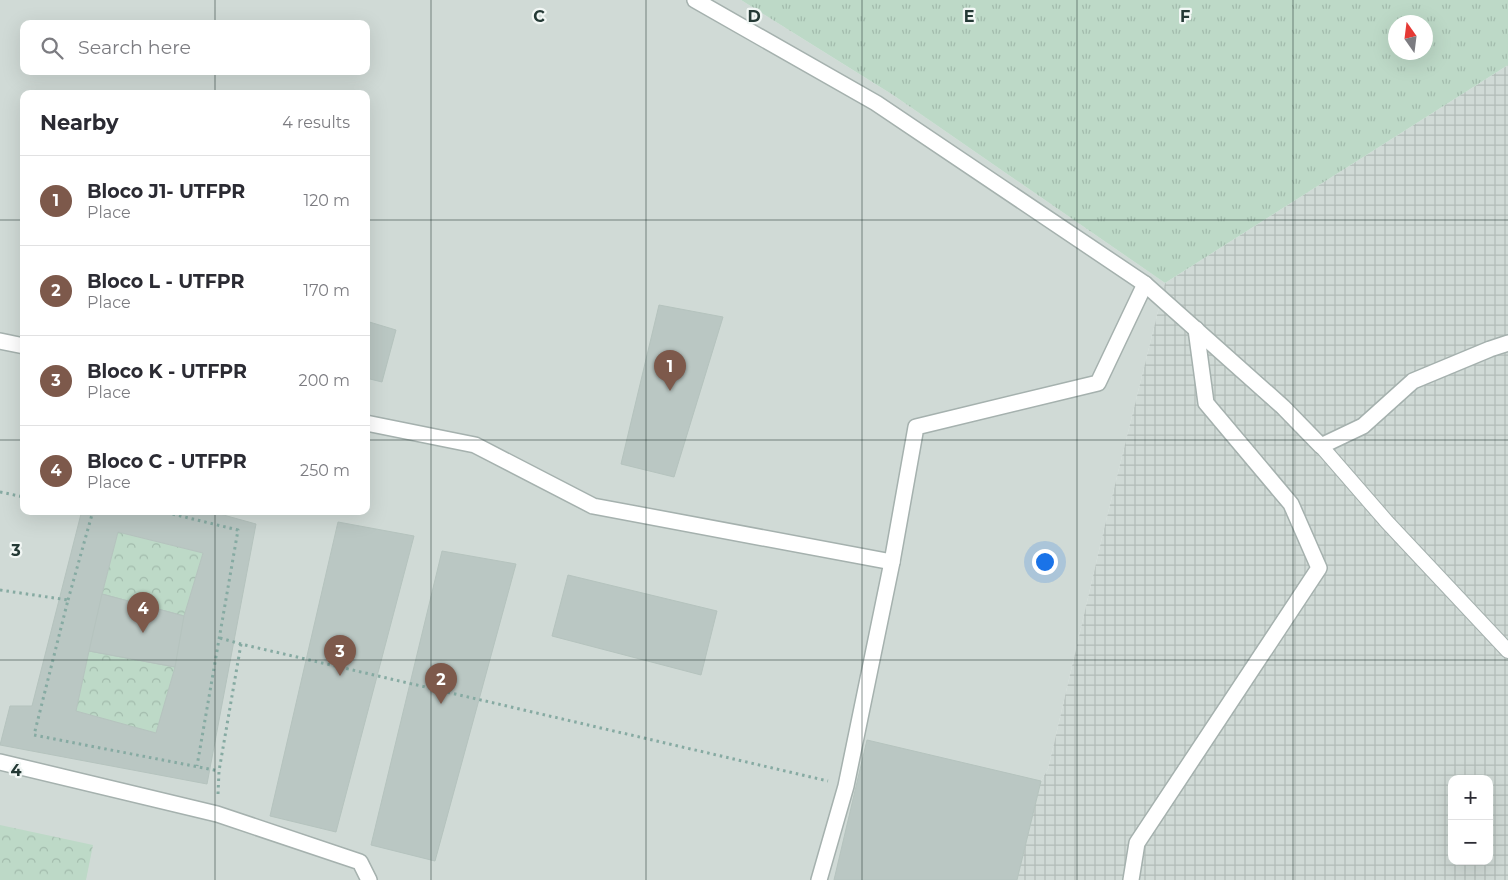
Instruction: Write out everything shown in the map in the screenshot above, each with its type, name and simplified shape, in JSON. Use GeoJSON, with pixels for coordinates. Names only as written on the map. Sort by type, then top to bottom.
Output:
{"type":"FeatureCollection","features":[{"type":"Feature","properties":{"kind":"street"},"geometry":{"type":"LineString","coordinates":[[695,0],[876,103],[1145,284],[1283,406],[1320,446],[1363,426],[1413,381],[1490,348],[1508,343]]}},
{"type":"Feature","properties":{"kind":"street"},"geometry":{"type":"LineString","coordinates":[[819,880],[846,786],[892,562],[916,427],[1098,383],[1145,284]]}},
{"type":"Feature","properties":{"kind":"street"},"geometry":{"type":"LineString","coordinates":[[1131,880],[1137,843],[1319,568],[1291,504],[1206,403],[1196,329]]}},
{"type":"Feature","properties":{"kind":"street"},"geometry":{"type":"LineString","coordinates":[[0,341],[20,345]]}},
{"type":"Feature","properties":{"kind":"street"},"geometry":{"type":"LineString","coordinates":[[370,424],[475,445],[592,506],[892,562]]}},
{"type":"Feature","properties":{"kind":"street"},"geometry":{"type":"LineString","coordinates":[[0,762],[217,814],[360,862],[368,880]]}},
{"type":"Feature","properties":{"kind":"lane"},"geometry":{"type":"LineString","coordinates":[[1320,446],[1387,522],[1508,651]]}},
{"type":"Feature","properties":{"kind":"path"},"geometry":{"type":"LineString","coordinates":[[0,492],[20,496]]}},
{"type":"Feature","properties":{"kind":"path"},"geometry":{"type":"LineString","coordinates":[[91,515],[34,735],[219,771]]}},
{"type":"Feature","properties":{"kind":"path"},"geometry":{"type":"LineString","coordinates":[[176,515],[238,530],[197,766]]}},
{"type":"Feature","properties":{"kind":"path"},"geometry":{"type":"LineString","coordinates":[[0,590],[68,600]]}},
{"type":"Feature","properties":{"kind":"path"},"geometry":{"type":"LineString","coordinates":[[220,638],[846,786]]}},
{"type":"Feature","properties":{"kind":"path"},"geometry":{"type":"LineString","coordinates":[[217,814],[219,771],[241,644]]}},
{"type":"Feature","properties":{"kind":"shaded area"},"geometry":{"type":"Polygon","coordinates":[[[0,0],[741,0],[893,95],[1165,283],[1104,529],[1048,769],[1041,781],[1017,880],[0,880],[0,0]]]}},
{"type":"Feature","properties":{"kind":"shaded area"},"geometry":{"type":"Polygon","coordinates":[[[1508,65],[1508,880],[1017,880],[1041,781],[1048,769],[1104,529],[1165,283],[1508,65]]]}},
{"type":"Feature","properties":{"kind":"green space"},"geometry":{"type":"Polygon","coordinates":[[[741,0],[1508,0],[1508,65],[1165,283],[893,95],[741,0]]]}},
{"type":"Feature","properties":{"kind":"green space"},"geometry":{"type":"Polygon","coordinates":[[[118,532],[203,553],[184,616],[102,594],[118,532]]]}},
{"type":"Feature","properties":{"kind":"green space"},"geometry":{"type":"Polygon","coordinates":[[[89,651],[175,667],[156,733],[76,711],[89,651]]]}},
{"type":"Feature","properties":{"kind":"green space"},"geometry":{"type":"Polygon","coordinates":[[[0,825],[93,845],[86,880],[0,880],[0,825]]]}},
{"type":"Feature","properties":{"kind":"building"},"geometry":{"type":"Polygon","coordinates":[[[659,305],[723,317],[674,477],[621,464],[659,305]]]}},
{"type":"Feature","properties":{"kind":"building"},"geometry":{"type":"Polygon","coordinates":[[[370,322],[396,330],[382,382],[370,379],[370,322]]]}},
{"type":"Feature","properties":{"kind":"building"},"geometry":{"type":"Polygon","coordinates":[[[81,515],[223,515],[256,524],[207,784],[0,745],[10,706],[32,706],[81,515]],[[118,532],[102,594],[184,616],[203,553],[118,532]],[[89,651],[76,711],[156,733],[175,667],[89,651]]]}},
{"type":"Feature","properties":{"kind":"building"},"geometry":{"type":"Polygon","coordinates":[[[338,522],[414,536],[336,832],[270,816],[338,522]]]}},
{"type":"Feature","properties":{"kind":"building"},"geometry":{"type":"Polygon","coordinates":[[[442,551],[516,564],[435,861],[371,845],[442,551]]]}},
{"type":"Feature","properties":{"kind":"building"},"geometry":{"type":"Polygon","coordinates":[[[568,575],[717,611],[701,675],[552,636],[568,575]]]}},
{"type":"Feature","properties":{"kind":"building"},"geometry":{"type":"Polygon","coordinates":[[[102,594],[184,616],[175,667],[89,651],[102,594]]]}},
{"type":"Feature","properties":{"kind":"building"},"geometry":{"type":"Polygon","coordinates":[[[867,740],[1041,781],[1017,880],[834,880],[867,740]]]}},
{"type":"Feature","properties":{"kind":"place","name":"Bloco J1- UTFPR"},"geometry":{"type":"Point","coordinates":[670,391]}},
{"type":"Feature","properties":{"kind":"place","name":"Bloco C - UTFPR"},"geometry":{"type":"Point","coordinates":[143,633]}},
{"type":"Feature","properties":{"kind":"place","name":"Bloco K - UTFPR"},"geometry":{"type":"Point","coordinates":[340,676]}},
{"type":"Feature","properties":{"kind":"place","name":"Bloco L - UTFPR"},"geometry":{"type":"Point","coordinates":[441,704]}}]}
